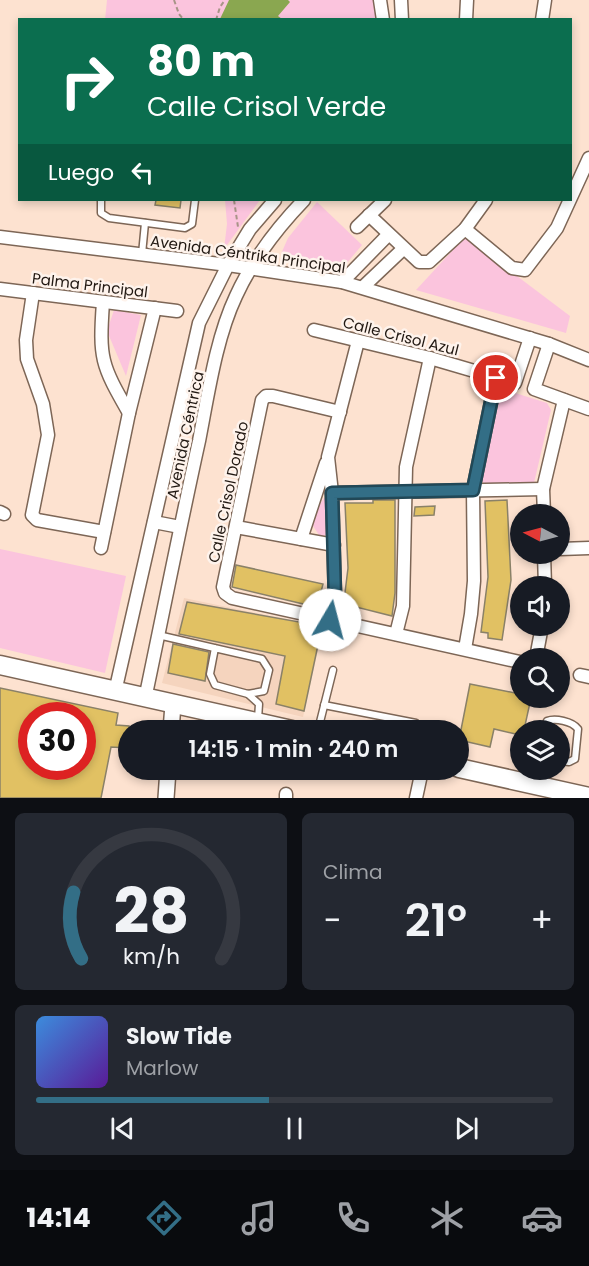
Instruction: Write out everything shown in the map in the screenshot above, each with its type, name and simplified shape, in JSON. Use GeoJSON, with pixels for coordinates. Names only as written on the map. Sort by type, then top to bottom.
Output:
{"type":"FeatureCollection","features":[{"type":"Feature","properties":{"kind":"main road"},"geometry":{"type":"LineString","coordinates":[[0,666],[243,720]]}},
{"type":"Feature","properties":{"kind":"main road"},"geometry":{"type":"LineString","coordinates":[[469,769],[510,774]]}},
{"type":"Feature","properties":{"kind":"main road"},"geometry":{"type":"LineString","coordinates":[[540,780],[580,796]]}},
{"type":"Feature","properties":{"kind":"street"},"geometry":{"type":"LineString","coordinates":[[380,0],[383,18]]}},
{"type":"Feature","properties":{"kind":"street"},"geometry":{"type":"LineString","coordinates":[[401,0],[402,18]]}},
{"type":"Feature","properties":{"kind":"street"},"geometry":{"type":"LineString","coordinates":[[466,0],[466,18]]}},
{"type":"Feature","properties":{"kind":"street"},"geometry":{"type":"LineString","coordinates":[[543,18],[545,0]]}},
{"type":"Feature","properties":{"kind":"street"},"geometry":{"type":"LineString","coordinates":[[572,195],[589,158]]}},
{"type":"Feature","properties":{"kind":"street","name":"Avenida Céntrica"},"geometry":{"type":"LineString","coordinates":[[115,692],[199,323],[213,290],[240,244],[274,201]]}},
{"type":"Feature","properties":{"kind":"street","name":"Avenida Céntrica"},"geometry":{"type":"LineString","coordinates":[[145,699],[225,324],[236,296],[272,236],[302,201]]}},
{"type":"Feature","properties":{"kind":"street"},"geometry":{"type":"LineString","coordinates":[[357,227],[384,201]]}},
{"type":"Feature","properties":{"kind":"street"},"geometry":{"type":"LineString","coordinates":[[369,215],[419,262],[429,262],[465,229],[485,201]]}},
{"type":"Feature","properties":{"kind":"street"},"geometry":{"type":"LineString","coordinates":[[465,229],[512,268],[521,270],[528,267],[557,228],[569,201]]}},
{"type":"Feature","properties":{"kind":"street"},"geometry":{"type":"LineString","coordinates":[[342,282],[388,235]]}},
{"type":"Feature","properties":{"kind":"street","name":"Avenida Céntrika Principal"},"geometry":{"type":"LineString","coordinates":[[0,237],[252,268],[342,282],[530,338],[589,360]]}},
{"type":"Feature","properties":{"kind":"street"},"geometry":{"type":"LineString","coordinates":[[363,287],[404,249]]}},
{"type":"Feature","properties":{"kind":"street","name":"Palma Principal"},"geometry":{"type":"LineString","coordinates":[[0,289],[177,311]]}},
{"type":"Feature","properties":{"kind":"street"},"geometry":{"type":"LineString","coordinates":[[33,293],[26,340],[27,359],[43,404],[48,435],[32,515],[37,520],[104,532]]}},
{"type":"Feature","properties":{"kind":"street"},"geometry":{"type":"LineString","coordinates":[[104,302],[100,338],[103,364],[129,413]]}},
{"type":"Feature","properties":{"kind":"street"},"geometry":{"type":"LineString","coordinates":[[101,548],[129,413],[155,308]]}},
{"type":"Feature","properties":{"kind":"street","name":"Calle Crisol Azul"},"geometry":{"type":"LineString","coordinates":[[314,330],[430,358],[515,383],[530,338]]}},
{"type":"Feature","properties":{"kind":"street"},"geometry":{"type":"LineString","coordinates":[[301,539],[328,457],[358,340]]}},
{"type":"Feature","properties":{"kind":"street"},"geometry":{"type":"LineString","coordinates":[[549,344],[534,389],[589,409]]}},
{"type":"Feature","properties":{"kind":"street"},"geometry":{"type":"LineString","coordinates":[[396,634],[403,606],[404,492],[411,435],[430,358]]}},
{"type":"Feature","properties":{"kind":"street"},"geometry":{"type":"LineString","coordinates":[[465,650],[474,580],[473,490],[496,378]]}},
{"type":"Feature","properties":{"kind":"street","name":"Calle Crisol Dorado"},"geometry":{"type":"LineString","coordinates":[[330,620],[232,597],[223,590],[262,400],[266,396],[273,396],[339,412]]}},
{"type":"Feature","properties":{"kind":"street"},"geometry":{"type":"LineString","coordinates":[[544,504],[543,489],[564,400]]}},
{"type":"Feature","properties":{"kind":"street"},"geometry":{"type":"LineString","coordinates":[[328,457],[332,493],[335,598],[330,620],[510,660]]}},
{"type":"Feature","properties":{"kind":"street"},"geometry":{"type":"LineString","coordinates":[[332,493],[543,489]]}},
{"type":"Feature","properties":{"kind":"street"},"geometry":{"type":"LineString","coordinates":[[154,522],[180,527]]}},
{"type":"Feature","properties":{"kind":"street"},"geometry":{"type":"LineString","coordinates":[[236,527],[334,545]]}},
{"type":"Feature","properties":{"kind":"street"},"geometry":{"type":"LineString","coordinates":[[570,549],[589,548]]}},
{"type":"Feature","properties":{"kind":"street"},"geometry":{"type":"LineString","coordinates":[[172,720],[173,705]]}},
{"type":"Feature","properties":{"kind":"street"},"geometry":{"type":"LineString","coordinates":[[166,798],[167,780]]}},
{"type":"Feature","properties":{"kind":"street"},"geometry":{"type":"LineString","coordinates":[[416,798],[420,780]]}},
{"type":"Feature","properties":{"kind":"lane"},"geometry":{"type":"LineString","coordinates":[[101,201],[100,208],[104,216],[147,224],[188,228],[193,221],[195,201]]}},
{"type":"Feature","properties":{"kind":"lane"},"geometry":{"type":"LineString","coordinates":[[144,254],[147,224]]}},
{"type":"Feature","properties":{"kind":"lane"},"geometry":{"type":"LineString","coordinates":[[158,635],[215,648],[265,662],[269,670],[264,691],[248,694],[219,687],[212,681],[210,674],[215,648]]}},
{"type":"Feature","properties":{"kind":"lane"},"geometry":{"type":"LineString","coordinates":[[320,720],[333,670]]}},
{"type":"Feature","properties":{"kind":"lane"},"geometry":{"type":"LineString","coordinates":[[248,694],[259,704],[257,720]]}},
{"type":"Feature","properties":{"kind":"lane"},"geometry":{"type":"LineString","coordinates":[[324,705],[401,720]]}},
{"type":"Feature","properties":{"kind":"lane"},"geometry":{"type":"LineString","coordinates":[[570,723],[578,729],[575,759],[570,762]]}},
{"type":"Feature","properties":{"kind":"path"},"geometry":{"type":"LineString","coordinates":[[174,0],[182,18]]}},
{"type":"Feature","properties":{"kind":"path"},"geometry":{"type":"LineString","coordinates":[[217,18],[225,0]]}},
{"type":"Feature","properties":{"kind":"path"},"geometry":{"type":"LineString","coordinates":[[234,201],[240,244]]}},
{"type":"Feature","properties":{"kind":"shaded area"},"geometry":{"type":"Polygon","coordinates":[[[107,0],[376,0],[380,18],[105,18],[107,0]]]}},
{"type":"Feature","properties":{"kind":"shaded area"},"geometry":{"type":"Polygon","coordinates":[[[229,0],[288,0],[290,2],[278,16],[281,18],[220,18],[229,0]]]}},
{"type":"Feature","properties":{"kind":"shaded area"},"geometry":{"type":"Polygon","coordinates":[[[225,201],[259,201],[224,249],[227,224],[225,201]]]}},
{"type":"Feature","properties":{"kind":"shaded area"},"geometry":{"type":"Polygon","coordinates":[[[317,202],[362,245],[341,270],[281,254],[288,238],[317,202]]]}},
{"type":"Feature","properties":{"kind":"shaded area"},"geometry":{"type":"Polygon","coordinates":[[[465,237],[570,316],[566,333],[416,290],[465,237]]]}},
{"type":"Feature","properties":{"kind":"shaded area"},"geometry":{"type":"Polygon","coordinates":[[[114,310],[141,315],[126,376],[107,331],[114,310]]]}},
{"type":"Feature","properties":{"kind":"shaded area"},"geometry":{"type":"Polygon","coordinates":[[[506,390],[547,403],[551,410],[534,483],[486,486],[480,479],[500,395],[506,390]]]}},
{"type":"Feature","properties":{"kind":"shaded area"},"geometry":{"type":"Polygon","coordinates":[[[324,498],[327,498],[329,532],[324,536],[319,535],[313,526],[318,507],[324,498]]]}},
{"type":"Feature","properties":{"kind":"shaded area"},"geometry":{"type":"Polygon","coordinates":[[[0,549],[126,576],[105,673],[0,648],[0,549]]]}},
{"type":"Feature","properties":{"kind":"shaded area"},"geometry":{"type":"Polygon","coordinates":[[[184,598],[323,627],[303,717],[162,683],[184,598]]]}},
{"type":"Feature","properties":{"kind":"building"},"geometry":{"type":"Polygon","coordinates":[[[156,201],[181,201],[180,208],[155,205],[156,201]]]}},
{"type":"Feature","properties":{"kind":"building"},"geometry":{"type":"Polygon","coordinates":[[[373,500],[395,500],[395,593],[392,616],[352,606],[352,603],[344,601],[348,568],[345,503],[373,503],[373,500]]]}},
{"type":"Feature","properties":{"kind":"building"},"geometry":{"type":"Polygon","coordinates":[[[507,500],[511,576],[502,640],[488,638],[488,633],[481,632],[488,577],[485,501],[507,500]]]}},
{"type":"Feature","properties":{"kind":"building"},"geometry":{"type":"Polygon","coordinates":[[[435,506],[434,515],[414,516],[415,507],[435,506]]]}},
{"type":"Feature","properties":{"kind":"building"},"geometry":{"type":"Polygon","coordinates":[[[236,565],[323,584],[316,607],[232,587],[236,565]]]}},
{"type":"Feature","properties":{"kind":"building"},"geometry":{"type":"Polygon","coordinates":[[[187,602],[322,626],[304,711],[276,704],[285,656],[179,634],[187,602]]]}},
{"type":"Feature","properties":{"kind":"building"},"geometry":{"type":"Polygon","coordinates":[[[173,644],[209,652],[205,681],[168,673],[173,644]]]}},
{"type":"Feature","properties":{"kind":"building"},"geometry":{"type":"Polygon","coordinates":[[[470,684],[510,692],[510,708],[529,708],[526,720],[510,720],[510,733],[494,729],[490,747],[469,742],[469,720],[463,720],[470,684]]]}},
{"type":"Feature","properties":{"kind":"building"},"geometry":{"type":"Polygon","coordinates":[[[0,688],[66,702],[18,702],[18,780],[96,780],[96,708],[118,713],[116,725],[118,725],[118,747],[111,747],[101,798],[0,798],[0,688]]]}},
{"type":"Feature","properties":{"kind":"route"},"geometry":{"type":"LineString","coordinates":[[330,620],[335,598],[332,493],[473,490],[496,378]]}}]}
